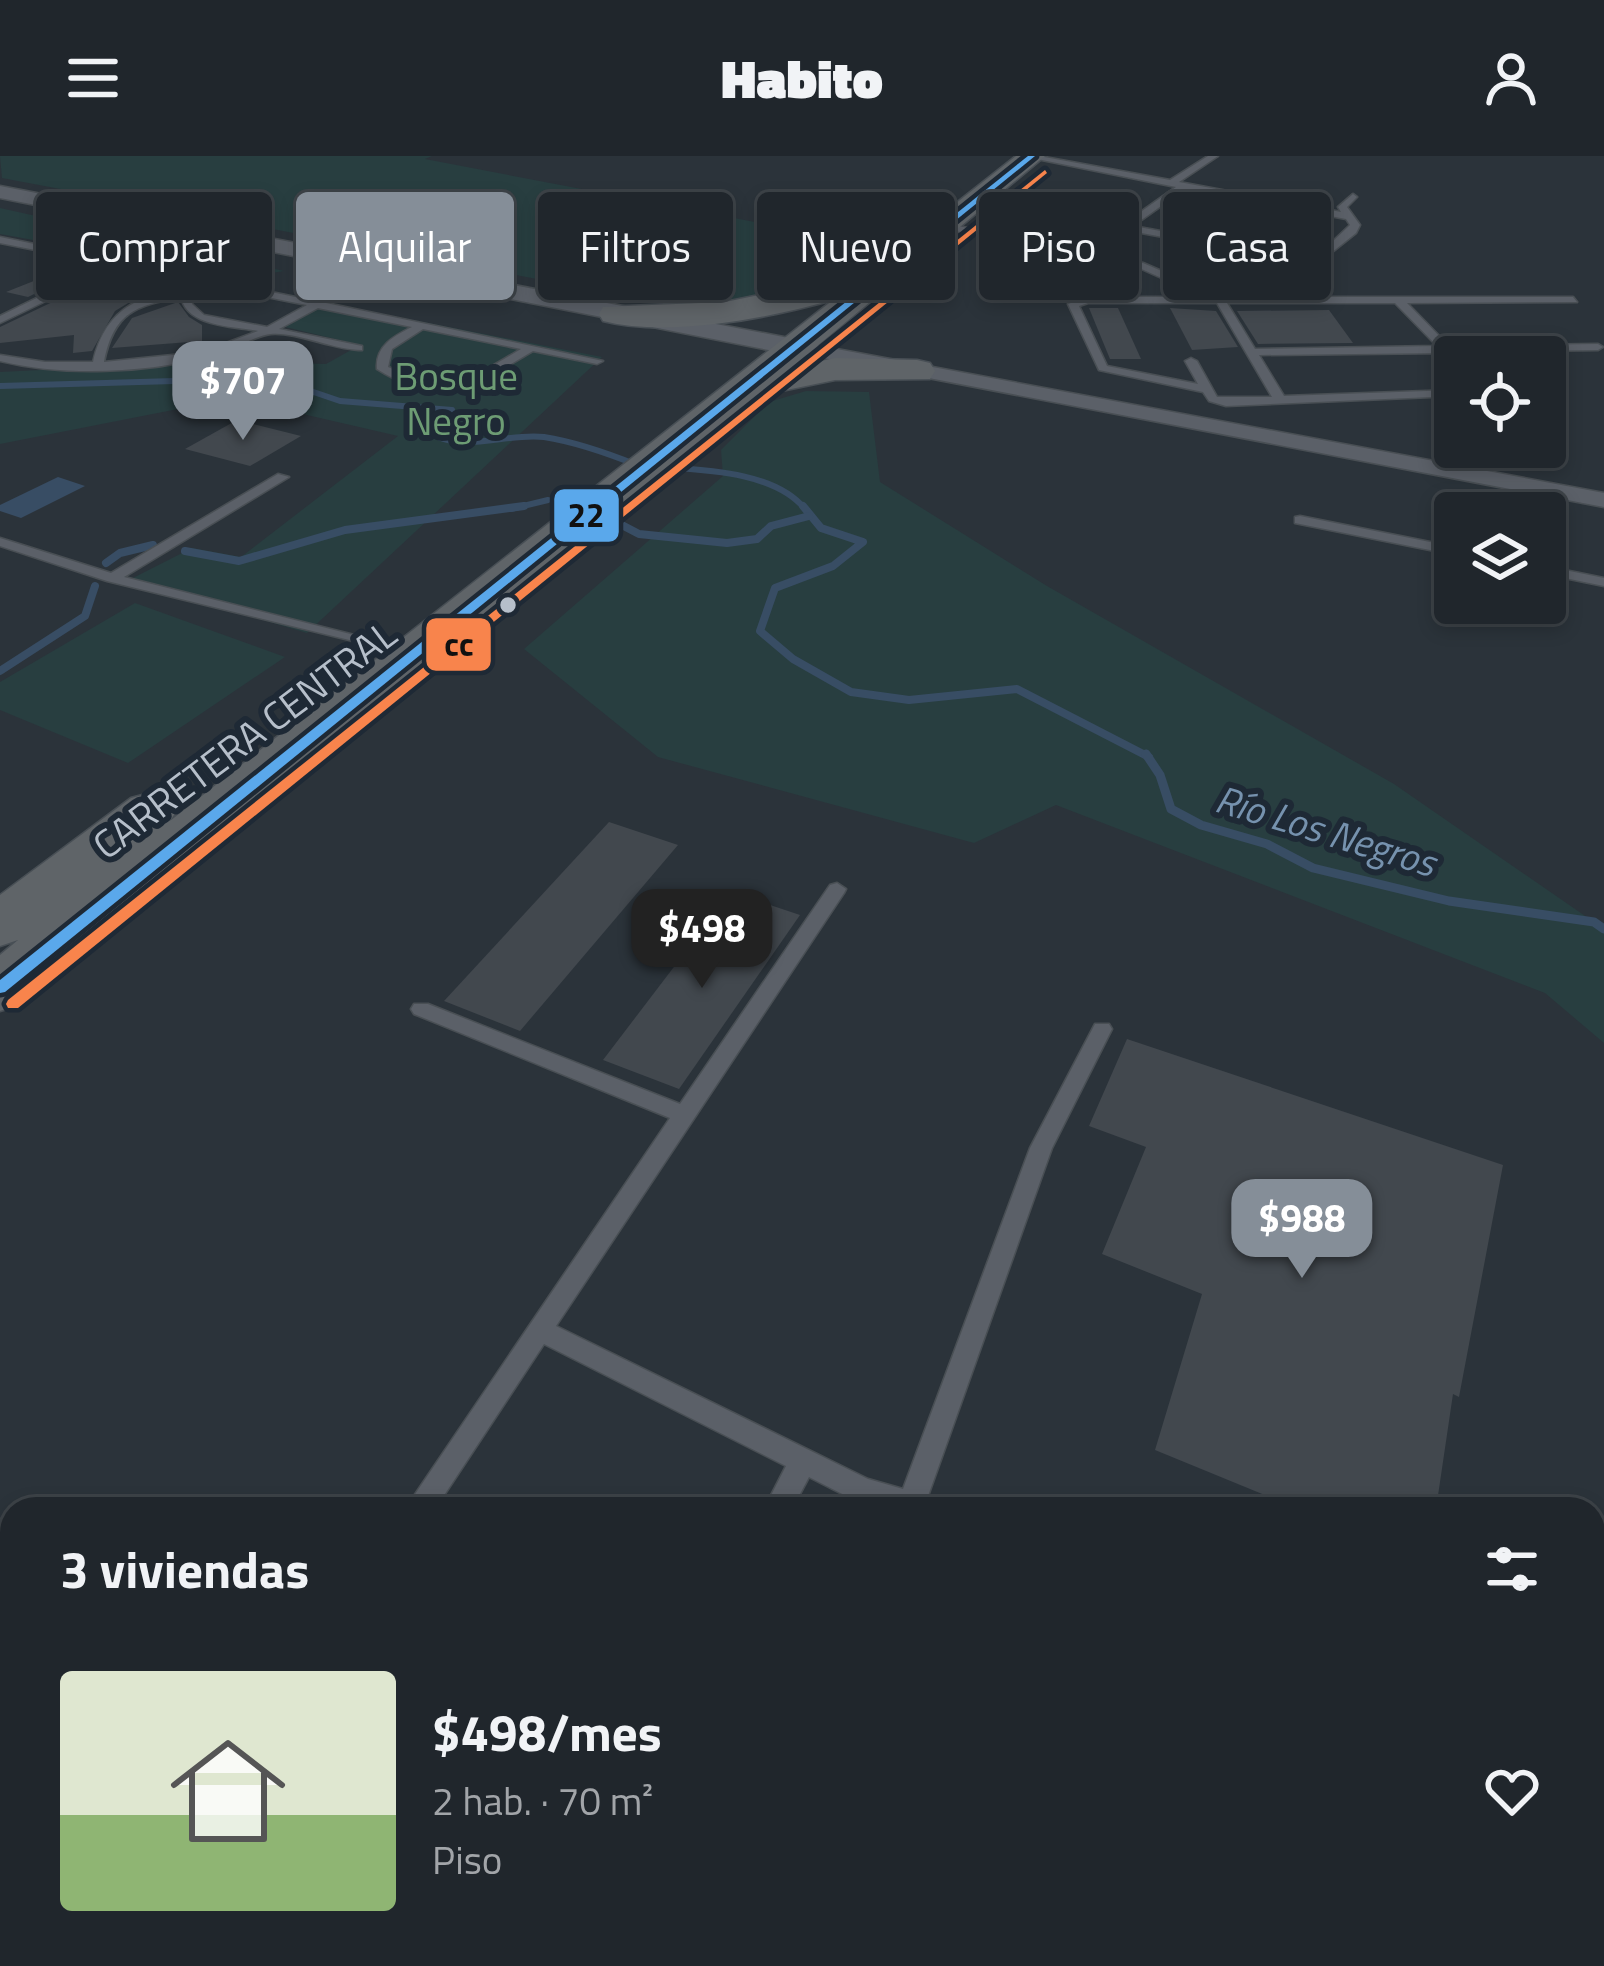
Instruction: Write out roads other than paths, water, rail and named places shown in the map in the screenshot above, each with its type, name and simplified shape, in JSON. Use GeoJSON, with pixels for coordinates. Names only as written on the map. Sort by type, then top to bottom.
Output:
{"type":"FeatureCollection","features":[{"type":"Feature","properties":{"kind":"highway","name":"CARRETERA CENTRAL"},"geometry":{"type":"LineString","coordinates":[[955,200],[1000,156]]}},
{"type":"Feature","properties":{"kind":"highway","name":"CARRETERA CENTRAL"},"geometry":{"type":"LineString","coordinates":[[955,207],[1030,156]]}},
{"type":"Feature","properties":{"kind":"highway"},"geometry":{"type":"LineString","coordinates":[[615,314],[715,315],[824,300]]}},
{"type":"Feature","properties":{"kind":"highway","name":"CARRETERA CENTRAL"},"geometry":{"type":"LineString","coordinates":[[0,925],[389,649],[835,300]]}},
{"type":"Feature","properties":{"kind":"highway"},"geometry":{"type":"LineString","coordinates":[[839,300],[854,337],[917,370]]}},
{"type":"Feature","properties":{"kind":"highway"},"geometry":{"type":"LineString","coordinates":[[682,326],[704,350],[724,388],[835,369],[917,370]]}},
{"type":"Feature","properties":{"kind":"highway","name":"CARRETERA CENTRAL"},"geometry":{"type":"LineString","coordinates":[[0,988],[198,827],[389,649]]}},
{"type":"Feature","properties":{"kind":"street"},"geometry":{"type":"LineString","coordinates":[[0,192],[296,251]]}},
{"type":"Feature","properties":{"kind":"street"},"geometry":{"type":"LineString","coordinates":[[514,294],[1604,500]]}},
{"type":"Feature","properties":{"kind":"lane"},"geometry":{"type":"LineString","coordinates":[[1030,156],[1351,217]]}},
{"type":"Feature","properties":{"kind":"lane"},"geometry":{"type":"LineString","coordinates":[[1173,182],[1214,156]]}},
{"type":"Feature","properties":{"kind":"lane"},"geometry":{"type":"LineString","coordinates":[[1186,184],[1125,227],[1316,262],[1353,231],[1351,217],[1342,207],[1353,197]]}},
{"type":"Feature","properties":{"kind":"lane"},"geometry":{"type":"LineString","coordinates":[[955,228],[1140,265],[1163,275]]}},
{"type":"Feature","properties":{"kind":"lane"},"geometry":{"type":"LineString","coordinates":[[2,241],[36,248]]}},
{"type":"Feature","properties":{"kind":"lane"},"geometry":{"type":"LineString","coordinates":[[272,295],[597,361]]}},
{"type":"Feature","properties":{"kind":"lane"},"geometry":{"type":"LineString","coordinates":[[276,308],[292,299]]}},
{"type":"Feature","properties":{"kind":"lane"},"geometry":{"type":"LineString","coordinates":[[1163,300],[1088,299],[1072,308],[1103,368],[1207,389]]}},
{"type":"Feature","properties":{"kind":"lane"},"geometry":{"type":"LineString","coordinates":[[1220,300],[1573,299]]}},
{"type":"Feature","properties":{"kind":"lane"},"geometry":{"type":"LineString","coordinates":[[0,320],[41,300]]}},
{"type":"Feature","properties":{"kind":"lane"},"geometry":{"type":"LineString","coordinates":[[98,363],[102,332],[115,316],[164,300]]}},
{"type":"Feature","properties":{"kind":"lane"},"geometry":{"type":"LineString","coordinates":[[187,300],[201,317],[244,325],[320,300]]}},
{"type":"Feature","properties":{"kind":"lane"},"geometry":{"type":"LineString","coordinates":[[1220,300],[1280,400]]}},
{"type":"Feature","properties":{"kind":"lane"},"geometry":{"type":"LineString","coordinates":[[1399,301],[1434,337]]}},
{"type":"Feature","properties":{"kind":"lane"},"geometry":{"type":"LineString","coordinates":[[0,358],[40,367],[216,352],[263,322],[358,348]]}},
{"type":"Feature","properties":{"kind":"lane"},"geometry":{"type":"LineString","coordinates":[[421,326],[385,348],[380,359],[382,369],[433,388],[466,385],[529,349]]}},
{"type":"Feature","properties":{"kind":"lane"},"geometry":{"type":"LineString","coordinates":[[1566,349],[1598,347]]}},
{"type":"Feature","properties":{"kind":"lane"},"geometry":{"type":"LineString","coordinates":[[1252,352],[1434,354]]}},
{"type":"Feature","properties":{"kind":"lane"},"geometry":{"type":"LineString","coordinates":[[1191,361],[1213,399],[1226,402],[1434,394]]}},
{"type":"Feature","properties":{"kind":"lane"},"geometry":{"type":"LineString","coordinates":[[112,578],[283,477]]}},
{"type":"Feature","properties":{"kind":"lane"},"geometry":{"type":"LineString","coordinates":[[1300,520],[1434,547]]}},
{"type":"Feature","properties":{"kind":"lane"},"geometry":{"type":"LineString","coordinates":[[0,542],[112,578],[389,649]]}},
{"type":"Feature","properties":{"kind":"lane"},"geometry":{"type":"LineString","coordinates":[[1566,574],[1604,582]]}},
{"type":"Feature","properties":{"kind":"lane"},"geometry":{"type":"LineString","coordinates":[[427,1497],[837,890]]}},
{"type":"Feature","properties":{"kind":"lane"},"geometry":{"type":"LineString","coordinates":[[421,1009],[685,1115]]}},
{"type":"Feature","properties":{"kind":"lane"},"geometry":{"type":"LineString","coordinates":[[922,1497],[1041,1148],[1102,1029]]}},
{"type":"Feature","properties":{"kind":"lane"},"geometry":{"type":"LineString","coordinates":[[540,1330],[864,1491],[886,1497]]}},
{"type":"Feature","properties":{"kind":"lane"},"geometry":{"type":"LineString","coordinates":[[784,1497],[803,1461]]}},
{"type":"Feature","properties":{"kind":"water"},"geometry":{"type":"Polygon","coordinates":[[[58,477],[85,486],[21,518],[0,511],[0,505],[58,477]]]}},
{"type":"Feature","properties":{"kind":"waterway","name":"Río Los Negros"},"geometry":{"type":"LineString","coordinates":[[0,386],[244,379],[287,383],[340,401],[452,410],[431,433],[443,439],[544,437],[637,465]]}},
{"type":"Feature","properties":{"kind":"waterway"},"geometry":{"type":"LineString","coordinates":[[661,467],[758,480],[805,509]]}},
{"type":"Feature","properties":{"kind":"waterway"},"geometry":{"type":"LineString","coordinates":[[523,506],[548,500]]}},
{"type":"Feature","properties":{"kind":"waterway"},"geometry":{"type":"LineString","coordinates":[[185,551],[239,561],[345,530],[523,506]]}},
{"type":"Feature","properties":{"kind":"waterway"},"geometry":{"type":"LineString","coordinates":[[511,509],[523,506]]}},
{"type":"Feature","properties":{"kind":"waterway","name":"Río Los Negros"},"geometry":{"type":"LineString","coordinates":[[803,506],[821,528],[863,542],[833,566],[775,588],[760,631],[793,659],[851,692],[909,700],[1017,689],[1147,756]]}},
{"type":"Feature","properties":{"kind":"waterway"},"geometry":{"type":"LineString","coordinates":[[618,523],[639,534],[727,543],[757,539],[771,526],[809,516]]}},
{"type":"Feature","properties":{"kind":"waterway"},"geometry":{"type":"LineString","coordinates":[[106,563],[120,553],[153,545]]}},
{"type":"Feature","properties":{"kind":"waterway"},"geometry":{"type":"LineString","coordinates":[[0,671],[85,616],[95,586]]}},
{"type":"Feature","properties":{"kind":"waterway","name":"Río Los Negros"},"geometry":{"type":"LineString","coordinates":[[1147,756],[1160,775],[1171,809],[1201,825],[1267,844],[1313,868],[1449,901],[1594,922],[1604,929]]}},
{"type":"Feature","properties":{"kind":"park label","name":"Bosque Negro"},"geometry":{"type":"Point","coordinates":[456,398]}}]}
